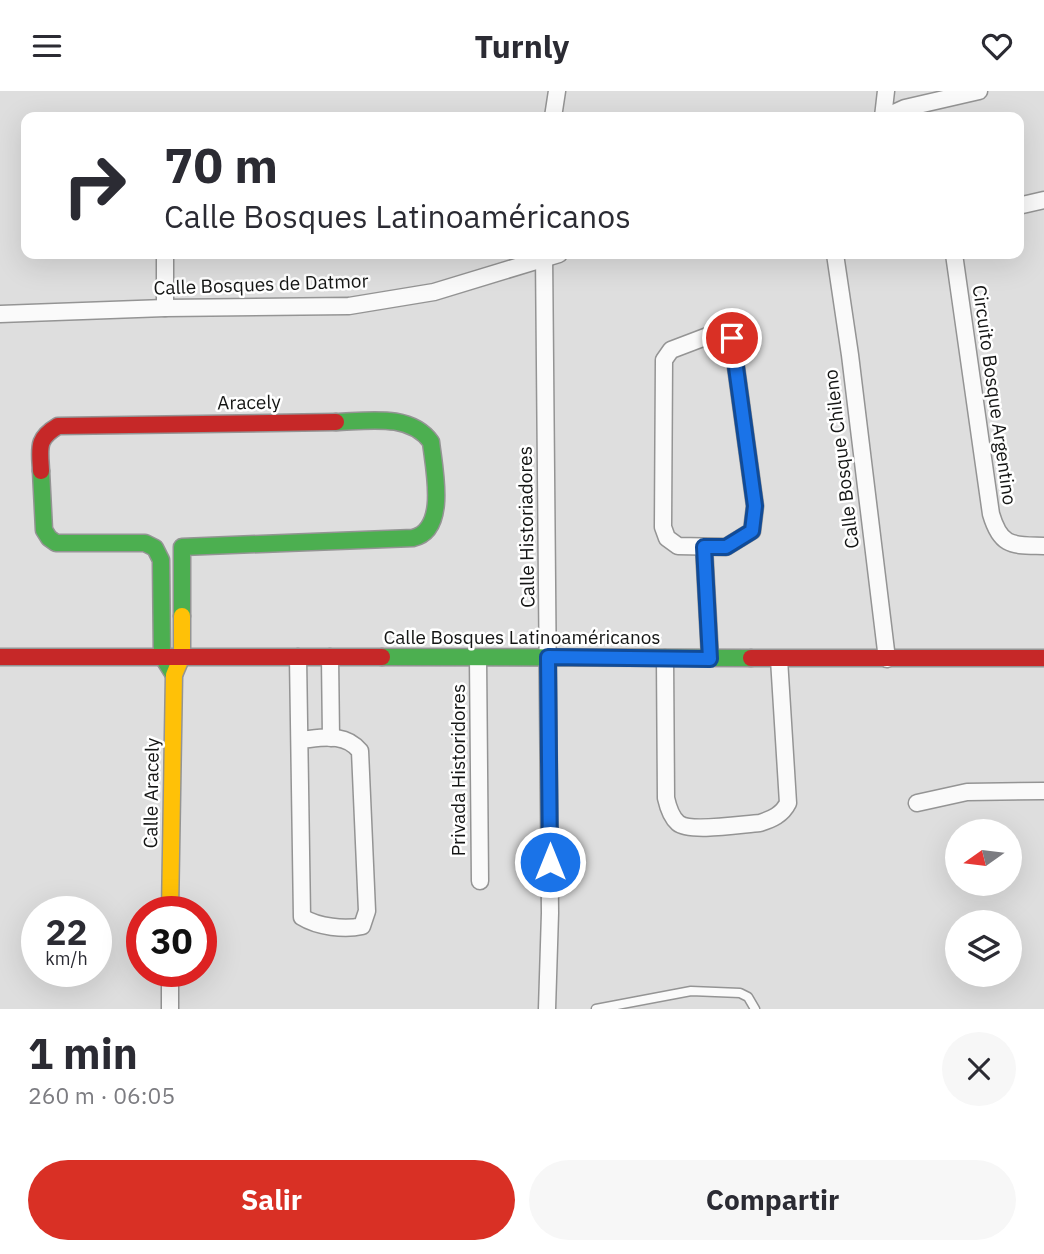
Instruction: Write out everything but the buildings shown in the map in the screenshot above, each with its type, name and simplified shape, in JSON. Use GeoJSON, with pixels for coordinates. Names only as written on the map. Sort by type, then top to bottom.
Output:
{"type":"FeatureCollection","features":[{"type":"Feature","properties":{"kind":"street"},"geometry":{"type":"LineString","coordinates":[[554,112],[557,91]]}},
{"type":"Feature","properties":{"kind":"street"},"geometry":{"type":"LineString","coordinates":[[884,112],[886,91]]}},
{"type":"Feature","properties":{"kind":"street"},"geometry":{"type":"LineString","coordinates":[[896,112],[979,91]]}},
{"type":"Feature","properties":{"kind":"street"},"geometry":{"type":"LineString","coordinates":[[1024,204],[1044,200]]}},
{"type":"Feature","properties":{"kind":"street"},"geometry":{"type":"LineString","coordinates":[[165,259],[165,308]]}},
{"type":"Feature","properties":{"kind":"street","name":"Calle Bosques de Datmor"},"geometry":{"type":"LineString","coordinates":[[0,314],[165,308],[349,306],[434,292],[537,259]]}},
{"type":"Feature","properties":{"kind":"street","name":"Calle Historiadores"},"geometry":{"type":"LineString","coordinates":[[547,1009],[550,913],[549,259]]}},
{"type":"Feature","properties":{"kind":"street","name":"Calle Bosque Chileno"},"geometry":{"type":"LineString","coordinates":[[836,259],[887,659]]}},
{"type":"Feature","properties":{"kind":"street","name":"Circuito Bosque Argentino"},"geometry":{"type":"LineString","coordinates":[[955,259],[990,514],[998,535],[1013,545],[1044,546]]}},
{"type":"Feature","properties":{"kind":"street"},"geometry":{"type":"LineString","coordinates":[[721,331],[727,332],[732,338],[755,506],[754,520],[752,531],[739,541],[726,547],[704,547],[678,546],[667,538],[663,527],[664,360],[671,350],[721,331]]}},
{"type":"Feature","properties":{"kind":"street","name":"Aracely"},"geometry":{"type":"LineString","coordinates":[[162,656],[161,560],[155,548],[145,543],[56,543],[44,530],[40,444],[48,431],[58,426],[391,421],[420,428],[431,442],[435,514],[430,529],[413,538],[186,545],[180,551],[182,656]]}},
{"type":"Feature","properties":{"kind":"street"},"geometry":{"type":"LineString","coordinates":[[704,547],[710,659]]}},
{"type":"Feature","properties":{"kind":"street"},"geometry":{"type":"LineString","coordinates":[[162,656],[174,675]]}},
{"type":"Feature","properties":{"kind":"street","name":"Calle Aracely"},"geometry":{"type":"LineString","coordinates":[[170,896],[174,675],[182,656]]}},
{"type":"Feature","properties":{"kind":"street","name":"Calle Bosques Latinoaméricanos"},"geometry":{"type":"LineString","coordinates":[[0,657],[1044,658]]}},
{"type":"Feature","properties":{"kind":"street"},"geometry":{"type":"LineString","coordinates":[[298,657],[302,917],[310,922],[350,929],[362,926],[367,911],[360,751],[344,737],[300,740]]}},
{"type":"Feature","properties":{"kind":"street"},"geometry":{"type":"LineString","coordinates":[[330,657],[331,738]]}},
{"type":"Feature","properties":{"kind":"street","name":"Privada Historidores"},"geometry":{"type":"LineString","coordinates":[[478,658],[480,881]]}},
{"type":"Feature","properties":{"kind":"street"},"geometry":{"type":"LineString","coordinates":[[665,658],[666,798],[671,814],[678,823],[689,827],[760,823],[785,810],[788,803],[779,659]]}},
{"type":"Feature","properties":{"kind":"street"},"geometry":{"type":"LineString","coordinates":[[917,803],[967,792],[1044,791]]}},
{"type":"Feature","properties":{"kind":"street"},"geometry":{"type":"LineString","coordinates":[[170,987],[170,1009]]}},
{"type":"Feature","properties":{"kind":"lane"},"geometry":{"type":"LineString","coordinates":[[596,1009],[691,991],[740,993],[748,997],[755,1009]]}},
{"type":"Feature","properties":{"kind":"traffic: fast"},"geometry":{"type":"LineString","coordinates":[[182,616],[182,547],[413,538],[424,533],[435,511],[436,482],[431,442],[422,433],[400,423],[375,420],[336,422]]}},
{"type":"Feature","properties":{"kind":"traffic: fast"},"geometry":{"type":"LineString","coordinates":[[41,471],[44,530],[56,543],[145,543],[155,548],[161,560],[162,656],[174,675]]}},
{"type":"Feature","properties":{"kind":"traffic: fast"},"geometry":{"type":"LineString","coordinates":[[382,657],[751,658]]}},
{"type":"Feature","properties":{"kind":"traffic: slow"},"geometry":{"type":"LineString","coordinates":[[170,896],[174,675],[182,656],[182,616]]}},
{"type":"Feature","properties":{"kind":"traffic: jam"},"geometry":{"type":"LineString","coordinates":[[41,471],[41,445],[46,435],[58,426],[336,422]]}},
{"type":"Feature","properties":{"kind":"traffic: jam"},"geometry":{"type":"LineString","coordinates":[[0,657],[382,657]]}},
{"type":"Feature","properties":{"kind":"traffic: jam"},"geometry":{"type":"LineString","coordinates":[[751,658],[1044,658]]}},
{"type":"Feature","properties":{"kind":"route"},"geometry":{"type":"LineString","coordinates":[[550,862],[548,657],[710,659],[704,547],[726,547],[752,531],[755,506],[732,338]]}}]}
